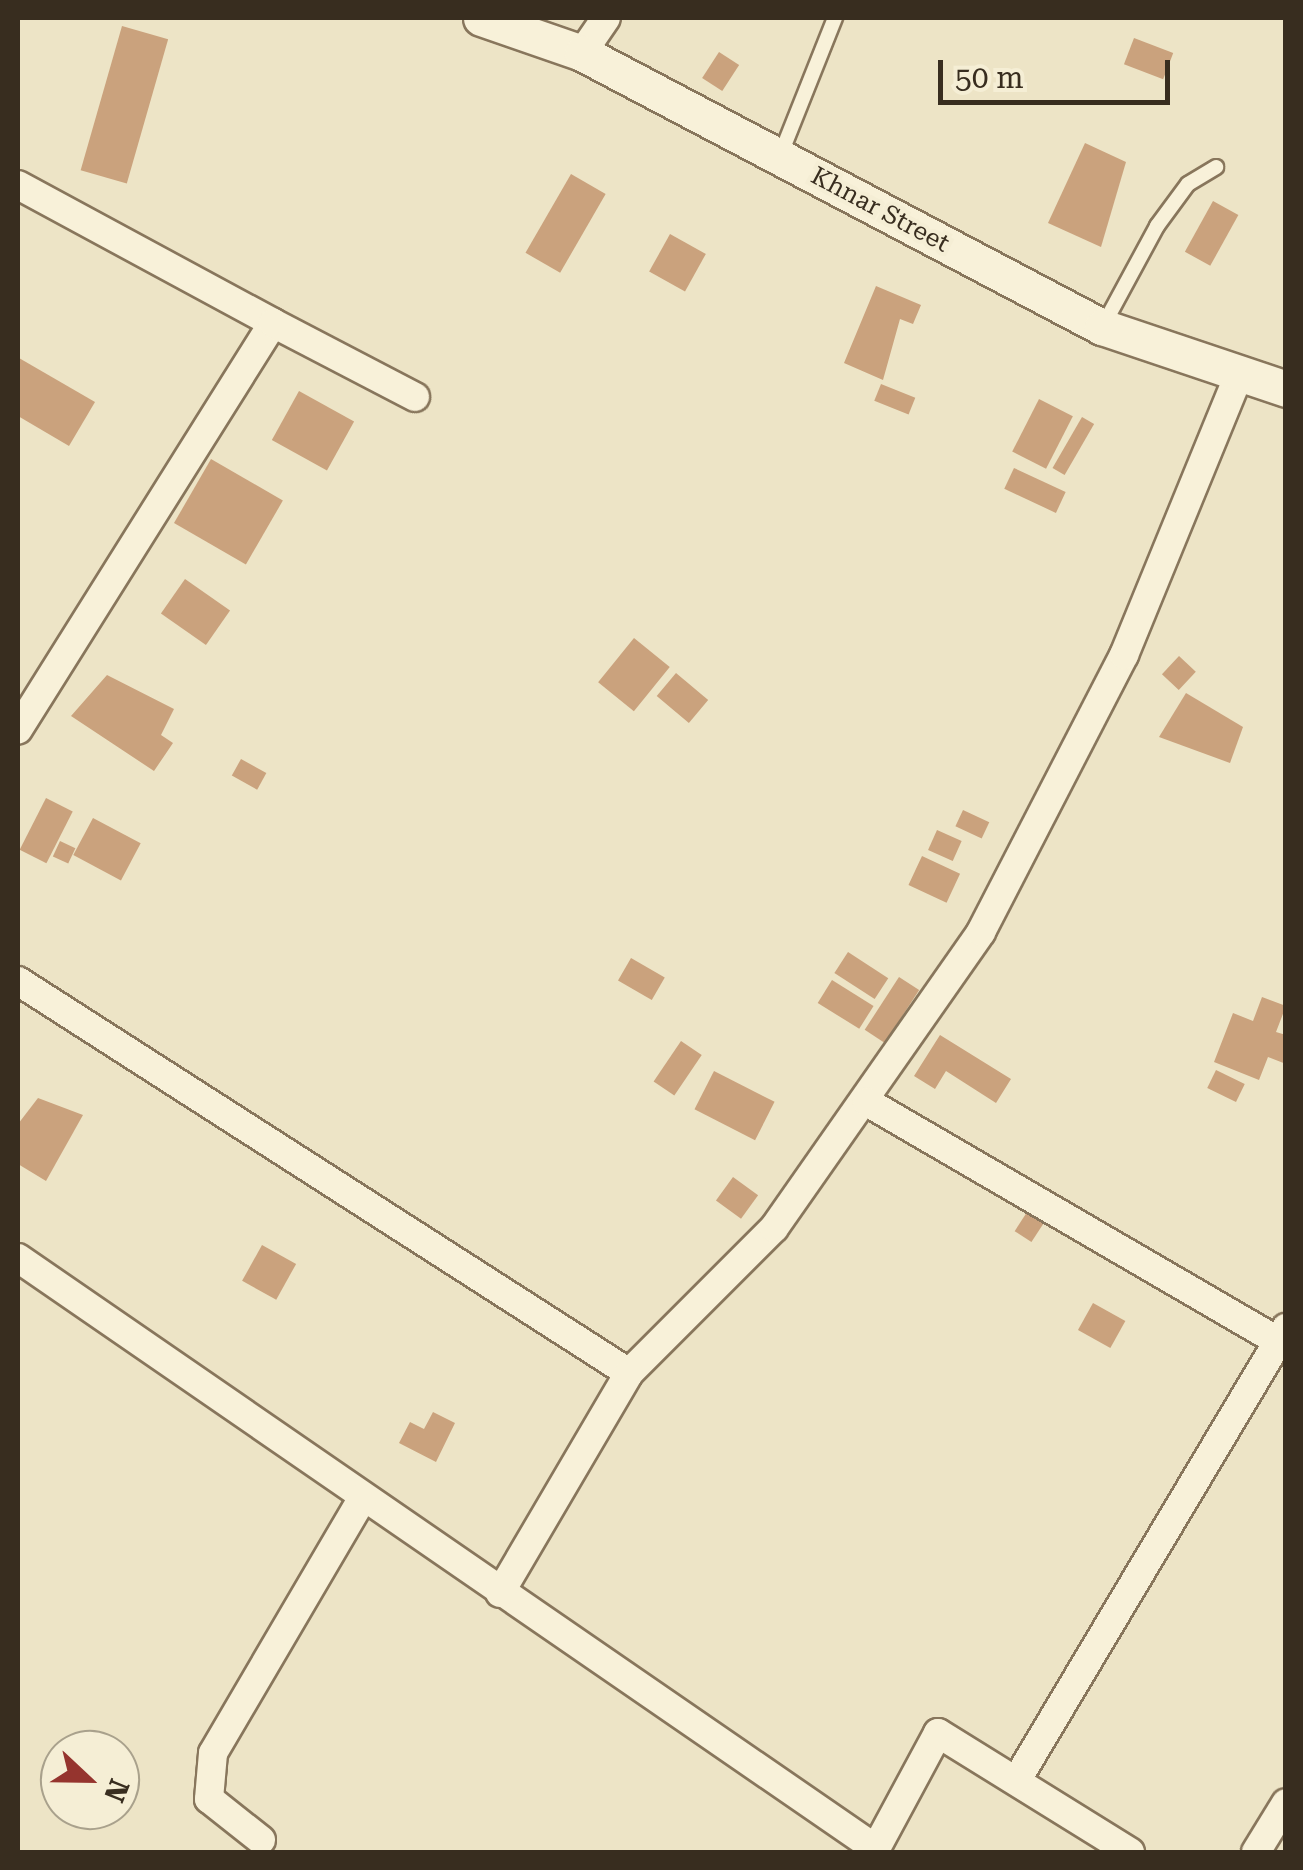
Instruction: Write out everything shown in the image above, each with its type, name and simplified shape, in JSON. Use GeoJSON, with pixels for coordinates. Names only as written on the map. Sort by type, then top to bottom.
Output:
{"type":"FeatureCollection","features":[{"type":"Feature","properties":{"kind":"street","name":"Khnar Street"},"geometry":{"type":"LineString","coordinates":[[481,18],[582,53],[1102,327],[1286,390]]}},
{"type":"Feature","properties":{"kind":"street"},"geometry":{"type":"LineString","coordinates":[[582,53],[606,18]]}},
{"type":"Feature","properties":{"kind":"street"},"geometry":{"type":"LineString","coordinates":[[18,185],[416,396]]}},
{"type":"Feature","properties":{"kind":"street"},"geometry":{"type":"LineString","coordinates":[[18,730],[274,324]]}},
{"type":"Feature","properties":{"kind":"street"},"geometry":{"type":"LineString","coordinates":[[500,1593],[629,1373],[774,1228],[867,1102],[1029,851],[1124,655],[1239,375]]}},
{"type":"Feature","properties":{"kind":"street"},"geometry":{"type":"LineString","coordinates":[[18,981],[629,1373]]}},
{"type":"Feature","properties":{"kind":"street"},"geometry":{"type":"LineString","coordinates":[[867,1102],[1283,1338],[1018,1778]]}},
{"type":"Feature","properties":{"kind":"street"},"geometry":{"type":"LineString","coordinates":[[18,1258],[875,1851],[938,1733],[1018,1778],[1130,1852]]}},
{"type":"Feature","properties":{"kind":"street"},"geometry":{"type":"LineString","coordinates":[[261,1840],[209,1798],[213,1753],[362,1498]]}},
{"type":"Feature","properties":{"kind":"street"},"geometry":{"type":"LineString","coordinates":[[1256,1852],[1286,1803]]}},
{"type":"Feature","properties":{"kind":"lane"},"geometry":{"type":"LineString","coordinates":[[779,157],[835,18]]}},
{"type":"Feature","properties":{"kind":"lane"},"geometry":{"type":"LineString","coordinates":[[1102,327],[1157,226],[1188,184],[1216,167]]}},
{"type":"Feature","properties":{"kind":"building"},"geometry":{"type":"Polygon","coordinates":[[[122,26],[168,39],[127,183],[81,170],[122,26]]]}},
{"type":"Feature","properties":{"kind":"building"},"geometry":{"type":"Polygon","coordinates":[[[1134,38],[1173,53],[1163,79],[1124,64],[1134,38]]]}},
{"type":"Feature","properties":{"kind":"building"},"geometry":{"type":"Polygon","coordinates":[[[719,52],[739,65],[722,91],[702,78],[719,52]]]}},
{"type":"Feature","properties":{"kind":"building"},"geometry":{"type":"Polygon","coordinates":[[[1085,143],[1126,162],[1101,247],[1048,223],[1085,143]]]}},
{"type":"Feature","properties":{"kind":"building"},"geometry":{"type":"Polygon","coordinates":[[[571,174],[606,194],[560,273],[526,253],[571,174]]]}},
{"type":"Feature","properties":{"kind":"building"},"geometry":{"type":"Polygon","coordinates":[[[1213,201],[1238,215],[1210,266],[1185,252],[1213,201]]]}},
{"type":"Feature","properties":{"kind":"building"},"geometry":{"type":"Polygon","coordinates":[[[670,234],[706,254],[685,291],[649,272],[670,234]]]}},
{"type":"Feature","properties":{"kind":"building"},"geometry":{"type":"Polygon","coordinates":[[[876,286],[921,305],[913,324],[900,319],[883,380],[844,363],[876,286]]]}},
{"type":"Feature","properties":{"kind":"building"},"geometry":{"type":"Polygon","coordinates":[[[19,358],[95,402],[69,446],[18,416],[19,358]]]}},
{"type":"Feature","properties":{"kind":"building"},"geometry":{"type":"Polygon","coordinates":[[[881,384],[915,398],[909,415],[874,401],[881,384]]]}},
{"type":"Feature","properties":{"kind":"building"},"geometry":{"type":"Polygon","coordinates":[[[299,391],[354,422],[327,471],[272,440],[299,391]]]}},
{"type":"Feature","properties":{"kind":"building"},"geometry":{"type":"Polygon","coordinates":[[[1039,399],[1073,416],[1046,469],[1012,452],[1039,399]]]}},
{"type":"Feature","properties":{"kind":"building"},"geometry":{"type":"Polygon","coordinates":[[[1082,417],[1094,424],[1065,475],[1052,468],[1082,417]]]}},
{"type":"Feature","properties":{"kind":"building"},"geometry":{"type":"Polygon","coordinates":[[[211,459],[283,500],[246,565],[174,523],[211,459]]]}},
{"type":"Feature","properties":{"kind":"building"},"geometry":{"type":"Polygon","coordinates":[[[1014,468],[1066,492],[1056,513],[1004,489],[1014,468]]]}},
{"type":"Feature","properties":{"kind":"building"},"geometry":{"type":"Polygon","coordinates":[[[185,579],[230,611],[206,645],[161,613],[185,579]]]}},
{"type":"Feature","properties":{"kind":"building"},"geometry":{"type":"Polygon","coordinates":[[[634,638],[670,667],[634,711],[598,682],[634,638]]]}},
{"type":"Feature","properties":{"kind":"building"},"geometry":{"type":"Polygon","coordinates":[[[1179,656],[1196,672],[1179,690],[1162,674],[1179,656]]]}},
{"type":"Feature","properties":{"kind":"building"},"geometry":{"type":"Polygon","coordinates":[[[676,673],[708,700],[689,723],[657,696],[676,673]]]}},
{"type":"Feature","properties":{"kind":"building"},"geometry":{"type":"Polygon","coordinates":[[[107,675],[174,709],[161,735],[173,743],[154,771],[71,716],[107,675]]]}},
{"type":"Feature","properties":{"kind":"building"},"geometry":{"type":"Polygon","coordinates":[[[1186,693],[1243,727],[1230,763],[1159,737],[1186,693]]]}},
{"type":"Feature","properties":{"kind":"building"},"geometry":{"type":"Polygon","coordinates":[[[241,759],[266,773],[257,790],[232,776],[241,759]]]}},
{"type":"Feature","properties":{"kind":"building"},"geometry":{"type":"Polygon","coordinates":[[[46,798],[73,812],[46,863],[20,850],[46,798]]]}},
{"type":"Feature","properties":{"kind":"building"},"geometry":{"type":"Polygon","coordinates":[[[963,810],[989,822],[982,839],[955,826],[963,810]]]}},
{"type":"Feature","properties":{"kind":"building"},"geometry":{"type":"Polygon","coordinates":[[[93,818],[141,843],[121,880],[73,855],[93,818]]]}},
{"type":"Feature","properties":{"kind":"building"},"geometry":{"type":"Polygon","coordinates":[[[937,830],[962,841],[953,861],[928,850],[937,830]]]}},
{"type":"Feature","properties":{"kind":"building"},"geometry":{"type":"Polygon","coordinates":[[[60,841],[75,848],[68,864],[53,856],[60,841]]]}},
{"type":"Feature","properties":{"kind":"building"},"geometry":{"type":"Polygon","coordinates":[[[922,856],[960,874],[947,903],[908,885],[922,856]]]}},
{"type":"Feature","properties":{"kind":"building"},"geometry":{"type":"Polygon","coordinates":[[[848,952],[888,978],[875,999],[834,973],[848,952]]]}},
{"type":"Feature","properties":{"kind":"building"},"geometry":{"type":"Polygon","coordinates":[[[631,958],[665,978],[652,1000],[618,981],[631,958]]]}},
{"type":"Feature","properties":{"kind":"building"},"geometry":{"type":"Polygon","coordinates":[[[899,977],[919,990],[885,1043],[865,1030],[899,977]]]}},
{"type":"Feature","properties":{"kind":"building"},"geometry":{"type":"Polygon","coordinates":[[[832,980],[874,1006],[859,1029],[818,1003],[832,980]]]}},
{"type":"Feature","properties":{"kind":"building"},"geometry":{"type":"Polygon","coordinates":[[[1262,997],[1286,1006],[1276,1032],[1286,1035],[1286,1064],[1268,1057],[1259,1080],[1214,1062],[1233,1013],[1253,1021],[1262,997]]]}},
{"type":"Feature","properties":{"kind":"building"},"geometry":{"type":"Polygon","coordinates":[[[940,1035],[1011,1079],[996,1103],[946,1071],[935,1089],[914,1076],[940,1035]]]}},
{"type":"Feature","properties":{"kind":"building"},"geometry":{"type":"Polygon","coordinates":[[[681,1041],[702,1055],[674,1096],[654,1082],[681,1041]]]}},
{"type":"Feature","properties":{"kind":"building"},"geometry":{"type":"Polygon","coordinates":[[[1216,1070],[1245,1084],[1236,1102],[1207,1088],[1216,1070]]]}},
{"type":"Feature","properties":{"kind":"building"},"geometry":{"type":"Polygon","coordinates":[[[714,1071],[775,1102],[755,1140],[694,1109],[714,1071]]]}},
{"type":"Feature","properties":{"kind":"building"},"geometry":{"type":"Polygon","coordinates":[[[38,1098],[83,1115],[46,1181],[18,1164],[18,1124],[38,1098]]]}},
{"type":"Feature","properties":{"kind":"building"},"geometry":{"type":"Polygon","coordinates":[[[733,1177],[758,1195],[741,1219],[716,1200],[733,1177]]]}},
{"type":"Feature","properties":{"kind":"building"},"geometry":{"type":"Polygon","coordinates":[[[1031,1206],[1048,1217],[1031,1242],[1015,1231],[1031,1206]]]}},
{"type":"Feature","properties":{"kind":"building"},"geometry":{"type":"Polygon","coordinates":[[[262,1245],[296,1264],[276,1300],[242,1281],[262,1245]]]}},
{"type":"Feature","properties":{"kind":"building"},"geometry":{"type":"Polygon","coordinates":[[[1093,1303],[1125,1321],[1110,1348],[1078,1330],[1093,1303]]]}},
{"type":"Feature","properties":{"kind":"building"},"geometry":{"type":"Polygon","coordinates":[[[433,1412],[455,1423],[436,1462],[399,1443],[410,1422],[424,1429],[433,1412]]]}}]}
